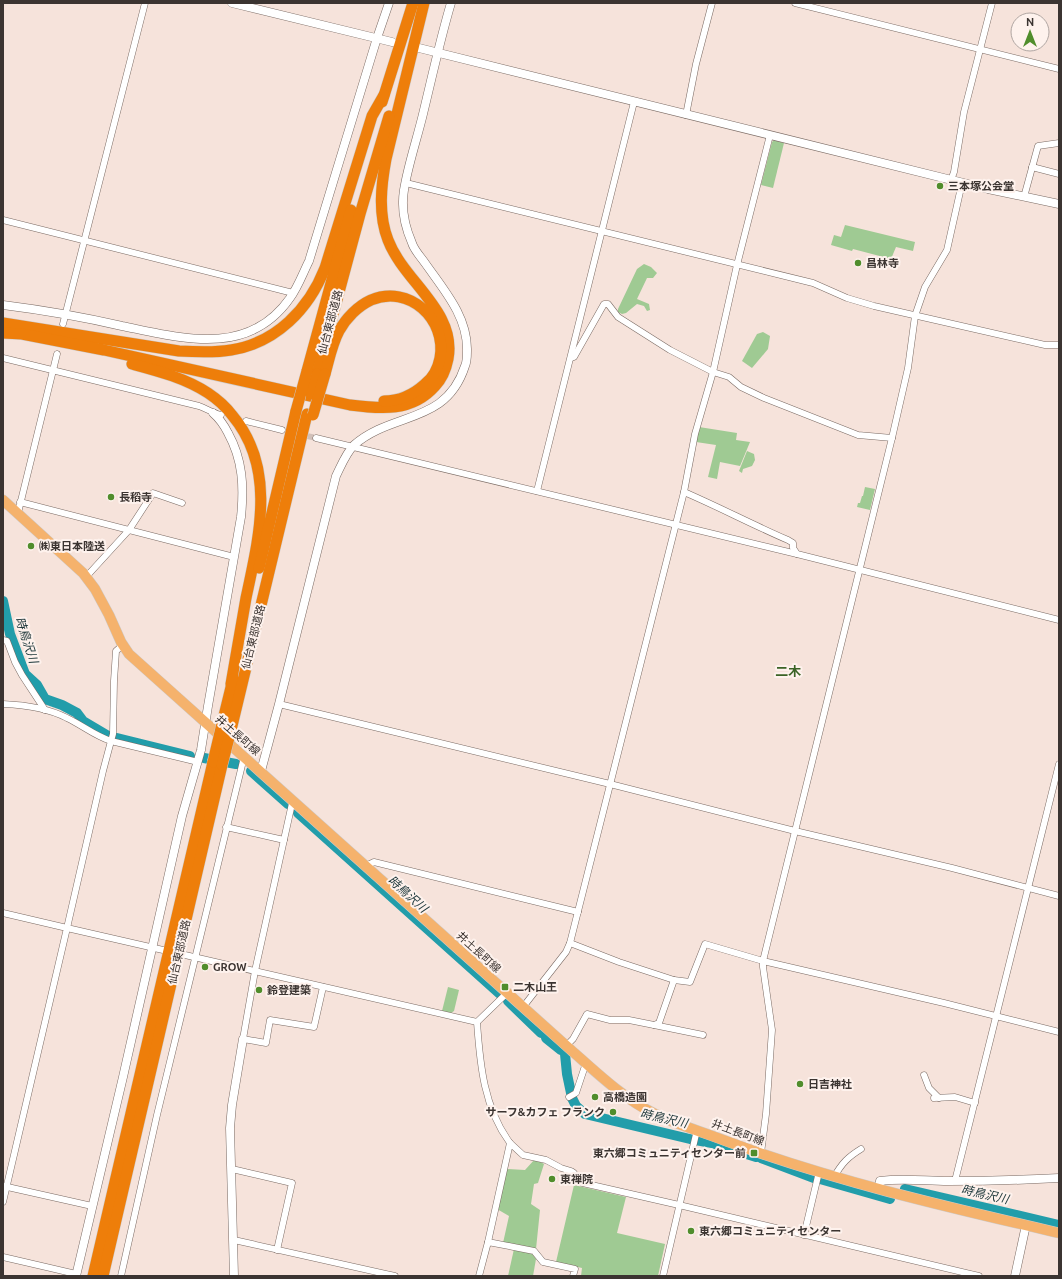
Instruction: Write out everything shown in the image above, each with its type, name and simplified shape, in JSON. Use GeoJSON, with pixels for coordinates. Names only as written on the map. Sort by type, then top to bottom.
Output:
{"type":"FeatureCollection","features":[{"type":"Feature","properties":{"kind":"highway","name":"仙台東部道路"},"geometry":{"type":"LineString","coordinates":[[316,373],[352,204],[413,3]]}},
{"type":"Feature","properties":{"kind":"highway","name":"仙台東部道路"},"geometry":{"type":"LineString","coordinates":[[227,727],[232,684],[316,373],[360,214],[424,3]]}},
{"type":"Feature","properties":{"kind":"highway"},"geometry":{"type":"LineString","coordinates":[[3,333],[22,334],[104,350],[350,405],[393,408],[409,404],[427,394],[438,383],[447,365],[449,346],[448,335],[439,314],[394,253],[388,240],[382,216],[381,199],[386,159],[424,3]]}},
{"type":"Feature","properties":{"kind":"highway"},"geometry":{"type":"LineString","coordinates":[[3,323],[61,329],[179,351],[225,351],[241,348],[267,338],[288,323],[304,306],[326,268],[372,116],[384,95]]}},
{"type":"Feature","properties":{"kind":"highway"},"geometry":{"type":"LineString","coordinates":[[61,329],[92,342],[307,389],[362,400],[386,401],[396,400],[413,393],[421,388],[432,377],[436,370],[441,353],[438,329],[429,314],[412,301],[399,297],[373,299],[350,315],[339,330],[316,373]]}},
{"type":"Feature","properties":{"kind":"highway"},"geometry":{"type":"LineString","coordinates":[[3,333],[104,357],[177,377],[208,393],[229,411],[241,426],[256,457],[260,478],[261,498],[258,535],[232,684]]}},
{"type":"Feature","properties":{"kind":"highway","name":"仙台東部道路"},"geometry":{"type":"LineString","coordinates":[[93,1276],[218,763],[282,515],[305,414]]}},
{"type":"Feature","properties":{"kind":"highway","name":"仙台東部道路"},"geometry":{"type":"LineString","coordinates":[[103,1276],[218,763]]}},
{"type":"Feature","properties":{"kind":"main road","name":"井土長町線"},"geometry":{"type":"LineString","coordinates":[[3,500],[86,577],[95,588],[123,645],[138,662],[566,1046],[634,1102],[696,1136],[761,1153],[834,1177],[1059,1233]]}},
{"type":"Feature","properties":{"kind":"street"},"geometry":{"type":"LineString","coordinates":[[61,329],[66,315],[145,3]]}},
{"type":"Feature","properties":{"kind":"street"},"geometry":{"type":"LineString","coordinates":[[232,3],[392,42]]}},
{"type":"Feature","properties":{"kind":"street"},"geometry":{"type":"LineString","coordinates":[[3,305],[66,315],[183,338],[216,339],[234,336],[250,332],[263,324],[289,300],[309,261],[389,3]]}},
{"type":"Feature","properties":{"kind":"street"},"geometry":{"type":"LineString","coordinates":[[261,772],[336,476],[346,456],[353,446],[373,432],[434,408],[446,399],[455,388],[466,364],[467,342],[459,313],[412,245],[404,219],[404,191],[437,53],[451,3]]}},
{"type":"Feature","properties":{"kind":"street"},"geometry":{"type":"LineString","coordinates":[[686,114],[696,64],[712,3]]}},
{"type":"Feature","properties":{"kind":"street"},"geometry":{"type":"LineString","coordinates":[[795,3],[1059,69]]}},
{"type":"Feature","properties":{"kind":"street"},"geometry":{"type":"LineString","coordinates":[[951,180],[954,172],[964,112],[992,3]]}},
{"type":"Feature","properties":{"kind":"street"},"geometry":{"type":"LineString","coordinates":[[419,48],[962,183],[1024,198],[1059,204]]}},
{"type":"Feature","properties":{"kind":"street"},"geometry":{"type":"LineString","coordinates":[[537,491],[634,102]]}},
{"type":"Feature","properties":{"kind":"street"},"geometry":{"type":"LineString","coordinates":[[523,1007],[566,952],[570,943],[676,525],[695,434],[713,372],[737,265],[770,136]]}},
{"type":"Feature","properties":{"kind":"street"},"geometry":{"type":"LineString","coordinates":[[1024,198],[1038,146],[1059,143]]}},
{"type":"Feature","properties":{"kind":"street"},"geometry":{"type":"LineString","coordinates":[[1032,167],[1059,174]]}},
{"type":"Feature","properties":{"kind":"street"},"geometry":{"type":"LineString","coordinates":[[406,183],[813,283],[848,298],[916,316],[1045,345],[1059,345]]}},
{"type":"Feature","properties":{"kind":"street"},"geometry":{"type":"LineString","coordinates":[[761,1153],[766,1114],[772,1030],[763,961],[892,438],[908,368],[916,316],[925,286],[947,250],[962,183]]}},
{"type":"Feature","properties":{"kind":"street"},"geometry":{"type":"LineString","coordinates":[[3,220],[293,292]]}},
{"type":"Feature","properties":{"kind":"street"},"geometry":{"type":"LineString","coordinates":[[570,358],[574,357],[604,304],[608,304],[618,317],[670,350],[713,372],[729,377],[741,387],[764,398],[858,435],[892,438]]}},
{"type":"Feature","properties":{"kind":"street"},"geometry":{"type":"LineString","coordinates":[[18,513],[57,354]]}},
{"type":"Feature","properties":{"kind":"street"},"geometry":{"type":"LineString","coordinates":[[3,358],[209,410],[217,414],[233,442],[239,458],[243,476],[243,503],[198,762],[182,816],[76,1275],[3,1257]]}},
{"type":"Feature","properties":{"kind":"street"},"geometry":{"type":"LineString","coordinates":[[246,420],[282,430]]}},
{"type":"Feature","properties":{"kind":"street"},"geometry":{"type":"LineString","coordinates":[[316,438],[797,554],[1059,620]]}},
{"type":"Feature","properties":{"kind":"street"},"geometry":{"type":"LineString","coordinates":[[684,492],[788,540],[792,544],[797,554]]}},
{"type":"Feature","properties":{"kind":"street"},"geometry":{"type":"LineString","coordinates":[[86,577],[129,530],[153,493],[182,503]]}},
{"type":"Feature","properties":{"kind":"street"},"geometry":{"type":"LineString","coordinates":[[20,502],[234,557]]}},
{"type":"Feature","properties":{"kind":"street"},"geometry":{"type":"LineString","coordinates":[[3,640],[7,641],[22,675],[45,710]]}},
{"type":"Feature","properties":{"kind":"street"},"geometry":{"type":"LineString","coordinates":[[3,1202],[5,1186],[113,734],[116,651],[123,645]]}},
{"type":"Feature","properties":{"kind":"street"},"geometry":{"type":"LineString","coordinates":[[3,704],[30,706],[45,710],[66,717],[102,738],[198,762]]}},
{"type":"Feature","properties":{"kind":"street"},"geometry":{"type":"LineString","coordinates":[[279,704],[610,784],[795,831],[952,868],[1059,896]]}},
{"type":"Feature","properties":{"kind":"street"},"geometry":{"type":"LineString","coordinates":[[121,1276],[157,1115],[244,756]]}},
{"type":"Feature","properties":{"kind":"street"},"geometry":{"type":"LineString","coordinates":[[955,1181],[1059,764]]}},
{"type":"Feature","properties":{"kind":"street"},"geometry":{"type":"LineString","coordinates":[[234,1276],[230,1128],[232,1105],[255,971],[292,800]]}},
{"type":"Feature","properties":{"kind":"street"},"geometry":{"type":"LineString","coordinates":[[226,827],[284,840]]}},
{"type":"Feature","properties":{"kind":"street"},"geometry":{"type":"LineString","coordinates":[[366,866],[374,862],[578,912]]}},
{"type":"Feature","properties":{"kind":"street"},"geometry":{"type":"LineString","coordinates":[[3,913],[163,950]]}},
{"type":"Feature","properties":{"kind":"street"},"geometry":{"type":"LineString","coordinates":[[570,943],[619,962],[674,980],[690,982],[705,944],[763,961],[944,1003],[1059,1032]]}},
{"type":"Feature","properties":{"kind":"street"},"geometry":{"type":"LineString","coordinates":[[185,955],[477,1022]]}},
{"type":"Feature","properties":{"kind":"street"},"geometry":{"type":"LineString","coordinates":[[654,1025],[659,1023],[674,980]]}},
{"type":"Feature","properties":{"kind":"street"},"geometry":{"type":"LineString","coordinates":[[243,1039],[266,1043],[270,1020],[314,1027],[323,987]]}},
{"type":"Feature","properties":{"kind":"street"},"geometry":{"type":"LineString","coordinates":[[507,993],[477,1022],[479,1057],[486,1092],[496,1119],[510,1143],[523,1154],[546,1160],[571,1171],[574,1173],[574,1181],[979,1276]]}},
{"type":"Feature","properties":{"kind":"street"},"geometry":{"type":"LineString","coordinates":[[566,1046],[573,1039],[587,1014],[610,1020],[629,1020],[703,1035]]}},
{"type":"Feature","properties":{"kind":"street"},"geometry":{"type":"LineString","coordinates":[[569,1097],[576,1093],[586,1063]]}},
{"type":"Feature","properties":{"kind":"street"},"geometry":{"type":"LineString","coordinates":[[924,1075],[929,1088],[936,1098],[955,1097],[975,1103]]}},
{"type":"Feature","properties":{"kind":"street"},"geometry":{"type":"LineString","coordinates":[[663,1276],[696,1136]]}},
{"type":"Feature","properties":{"kind":"street"},"geometry":{"type":"LineString","coordinates":[[479,1276],[510,1143]]}},
{"type":"Feature","properties":{"kind":"street"},"geometry":{"type":"LineString","coordinates":[[834,1177],[842,1164],[850,1156],[862,1149]]}},
{"type":"Feature","properties":{"kind":"street"},"geometry":{"type":"LineString","coordinates":[[232,1169],[292,1183],[277,1250]]}},
{"type":"Feature","properties":{"kind":"street"},"geometry":{"type":"LineString","coordinates":[[804,1235],[819,1172]]}},
{"type":"Feature","properties":{"kind":"street"},"geometry":{"type":"LineString","coordinates":[[879,1189],[880,1181],[894,1179],[955,1181],[1059,1178]]}},
{"type":"Feature","properties":{"kind":"street"},"geometry":{"type":"LineString","coordinates":[[5,1186],[92,1206]]}},
{"type":"Feature","properties":{"kind":"street"},"geometry":{"type":"LineString","coordinates":[[1015,1276],[1026,1225]]}},
{"type":"Feature","properties":{"kind":"street"},"geometry":{"type":"LineString","coordinates":[[234,1240],[395,1276]]}},
{"type":"Feature","properties":{"kind":"street"},"geometry":{"type":"LineString","coordinates":[[488,1242],[534,1251],[543,1262],[575,1269],[573,1276]]}},
{"type":"Feature","properties":{"kind":"green space"},"geometry":{"type":"Polygon","coordinates":[[[774,140],[784,143],[773,188],[761,185],[772,142],[774,140]]]}},
{"type":"Feature","properties":{"kind":"green space"},"geometry":{"type":"Polygon","coordinates":[[[845,225],[915,242],[913,251],[896,247],[891,259],[831,245],[834,235],[841,237],[845,225]]]}},
{"type":"Feature","properties":{"kind":"green space"},"geometry":{"type":"Polygon","coordinates":[[[644,264],[651,267],[657,273],[653,278],[647,278],[637,299],[649,304],[650,310],[647,311],[644,306],[637,304],[626,313],[622,314],[618,312],[618,309],[637,269],[644,264]]]}},
{"type":"Feature","properties":{"kind":"green space"},"geometry":{"type":"Polygon","coordinates":[[[763,332],[770,336],[768,349],[752,368],[742,361],[757,334],[763,332]]]}},
{"type":"Feature","properties":{"kind":"green space"},"geometry":{"type":"Polygon","coordinates":[[[699,427],[737,433],[736,440],[750,442],[740,466],[720,462],[717,479],[708,477],[716,445],[696,442],[699,427]]]}},
{"type":"Feature","properties":{"kind":"green space"},"geometry":{"type":"Polygon","coordinates":[[[747,451],[754,454],[755,460],[752,466],[743,469],[742,473],[739,471],[747,451]]]}},
{"type":"Feature","properties":{"kind":"green space"},"geometry":{"type":"Polygon","coordinates":[[[865,487],[875,489],[870,510],[857,507],[863,496],[865,487]]]}},
{"type":"Feature","properties":{"kind":"green space"},"geometry":{"type":"Polygon","coordinates":[[[448,987],[459,990],[454,1011],[451,1013],[442,1011],[448,987]]]}},
{"type":"Feature","properties":{"kind":"green space"},"geometry":{"type":"Polygon","coordinates":[[[535,1159],[544,1164],[538,1183],[534,1184],[531,1204],[540,1210],[536,1249],[503,1243],[509,1216],[497,1209],[507,1169],[525,1170],[535,1159]]]}},
{"type":"Feature","properties":{"kind":"green space"},"geometry":{"type":"Polygon","coordinates":[[[574,1185],[626,1197],[617,1233],[665,1244],[658,1276],[581,1276],[582,1268],[556,1262],[574,1185]]]}},
{"type":"Feature","properties":{"kind":"green space"},"geometry":{"type":"Polygon","coordinates":[[[514,1249],[532,1253],[536,1259],[533,1276],[508,1276],[514,1249]]]}},
{"type":"Feature","properties":{"kind":"waterway","name":"時鳥沢川"},"geometry":{"type":"LineString","coordinates":[[3,601],[10,634],[25,674],[37,685],[45,699],[62,705],[77,713],[83,721],[110,737]]}},
{"type":"Feature","properties":{"kind":"waterway","name":"時鳥沢川"},"geometry":{"type":"LineString","coordinates":[[117,738],[190,756]]}},
{"type":"Feature","properties":{"kind":"waterway","name":"時鳥沢川"},"geometry":{"type":"LineString","coordinates":[[204,758],[236,764]]}},
{"type":"Feature","properties":{"kind":"waterway","name":"時鳥沢川"},"geometry":{"type":"LineString","coordinates":[[251,771],[288,804]]}},
{"type":"Feature","properties":{"kind":"waterway","name":"時鳥沢川"},"geometry":{"type":"LineString","coordinates":[[298,813],[500,994]]}},
{"type":"Feature","properties":{"kind":"waterway","name":"時鳥沢川"},"geometry":{"type":"LineString","coordinates":[[508,1001],[541,1033]]}},
{"type":"Feature","properties":{"kind":"waterway","name":"時鳥沢川"},"geometry":{"type":"LineString","coordinates":[[546,1038],[561,1050]]}},
{"type":"Feature","properties":{"kind":"waterway","name":"時鳥沢川"},"geometry":{"type":"LineString","coordinates":[[565,1054],[571,1093]]}},
{"type":"Feature","properties":{"kind":"waterway","name":"時鳥沢川"},"geometry":{"type":"LineString","coordinates":[[572,1098],[576,1106],[585,1114],[712,1143],[756,1157]]}},
{"type":"Feature","properties":{"kind":"waterway","name":"時鳥沢川"},"geometry":{"type":"LineString","coordinates":[[761,1158],[814,1178]]}},
{"type":"Feature","properties":{"kind":"waterway","name":"時鳥沢川"},"geometry":{"type":"LineString","coordinates":[[820,1179],[890,1199]]}},
{"type":"Feature","properties":{"kind":"waterway","name":"時鳥沢川"},"geometry":{"type":"LineString","coordinates":[[905,1189],[1059,1225]]}},
{"type":"Feature","properties":{"kind":"tunnel"},"geometry":{"type":"LineString","coordinates":[[299,434],[316,438]]}},
{"type":"Feature","properties":{"kind":"place","name":"三本塚公会堂"},"geometry":{"type":"Point","coordinates":[940,186]}},
{"type":"Feature","properties":{"kind":"place","name":"昌林寺"},"geometry":{"type":"Point","coordinates":[858,263]}},
{"type":"Feature","properties":{"kind":"place","name":"長稻寺"},"geometry":{"type":"Point","coordinates":[111,497]}},
{"type":"Feature","properties":{"kind":"place","name":"㈱東日本陸送"},"geometry":{"type":"Point","coordinates":[31,546]}},
{"type":"Feature","properties":{"kind":"place","name":"GROW"},"geometry":{"type":"Point","coordinates":[205,967]}},
{"type":"Feature","properties":{"kind":"place","name":"二木山王"},"geometry":{"type":"Point","coordinates":[505,987]}},
{"type":"Feature","properties":{"kind":"place","name":"鈴登建築"},"geometry":{"type":"Point","coordinates":[259,990]}},
{"type":"Feature","properties":{"kind":"place","name":"日吉神社"},"geometry":{"type":"Point","coordinates":[800,1084]}},
{"type":"Feature","properties":{"kind":"place","name":"高橋造園"},"geometry":{"type":"Point","coordinates":[595,1097]}},
{"type":"Feature","properties":{"kind":"place","name":"サーフ&カフェ フランク"},"geometry":{"type":"Point","coordinates":[613,1112]}},
{"type":"Feature","properties":{"kind":"place","name":"東六郷コミュニティセンター前"},"geometry":{"type":"Point","coordinates":[754,1153]}},
{"type":"Feature","properties":{"kind":"place","name":"東禅院"},"geometry":{"type":"Point","coordinates":[552,1179]}},
{"type":"Feature","properties":{"kind":"place","name":"東六郷コミュニティセンター"},"geometry":{"type":"Point","coordinates":[691,1231]}},
{"type":"Feature","properties":{"kind":"district","name":"二木"},"geometry":{"type":"Point","coordinates":[788,671]}}]}
